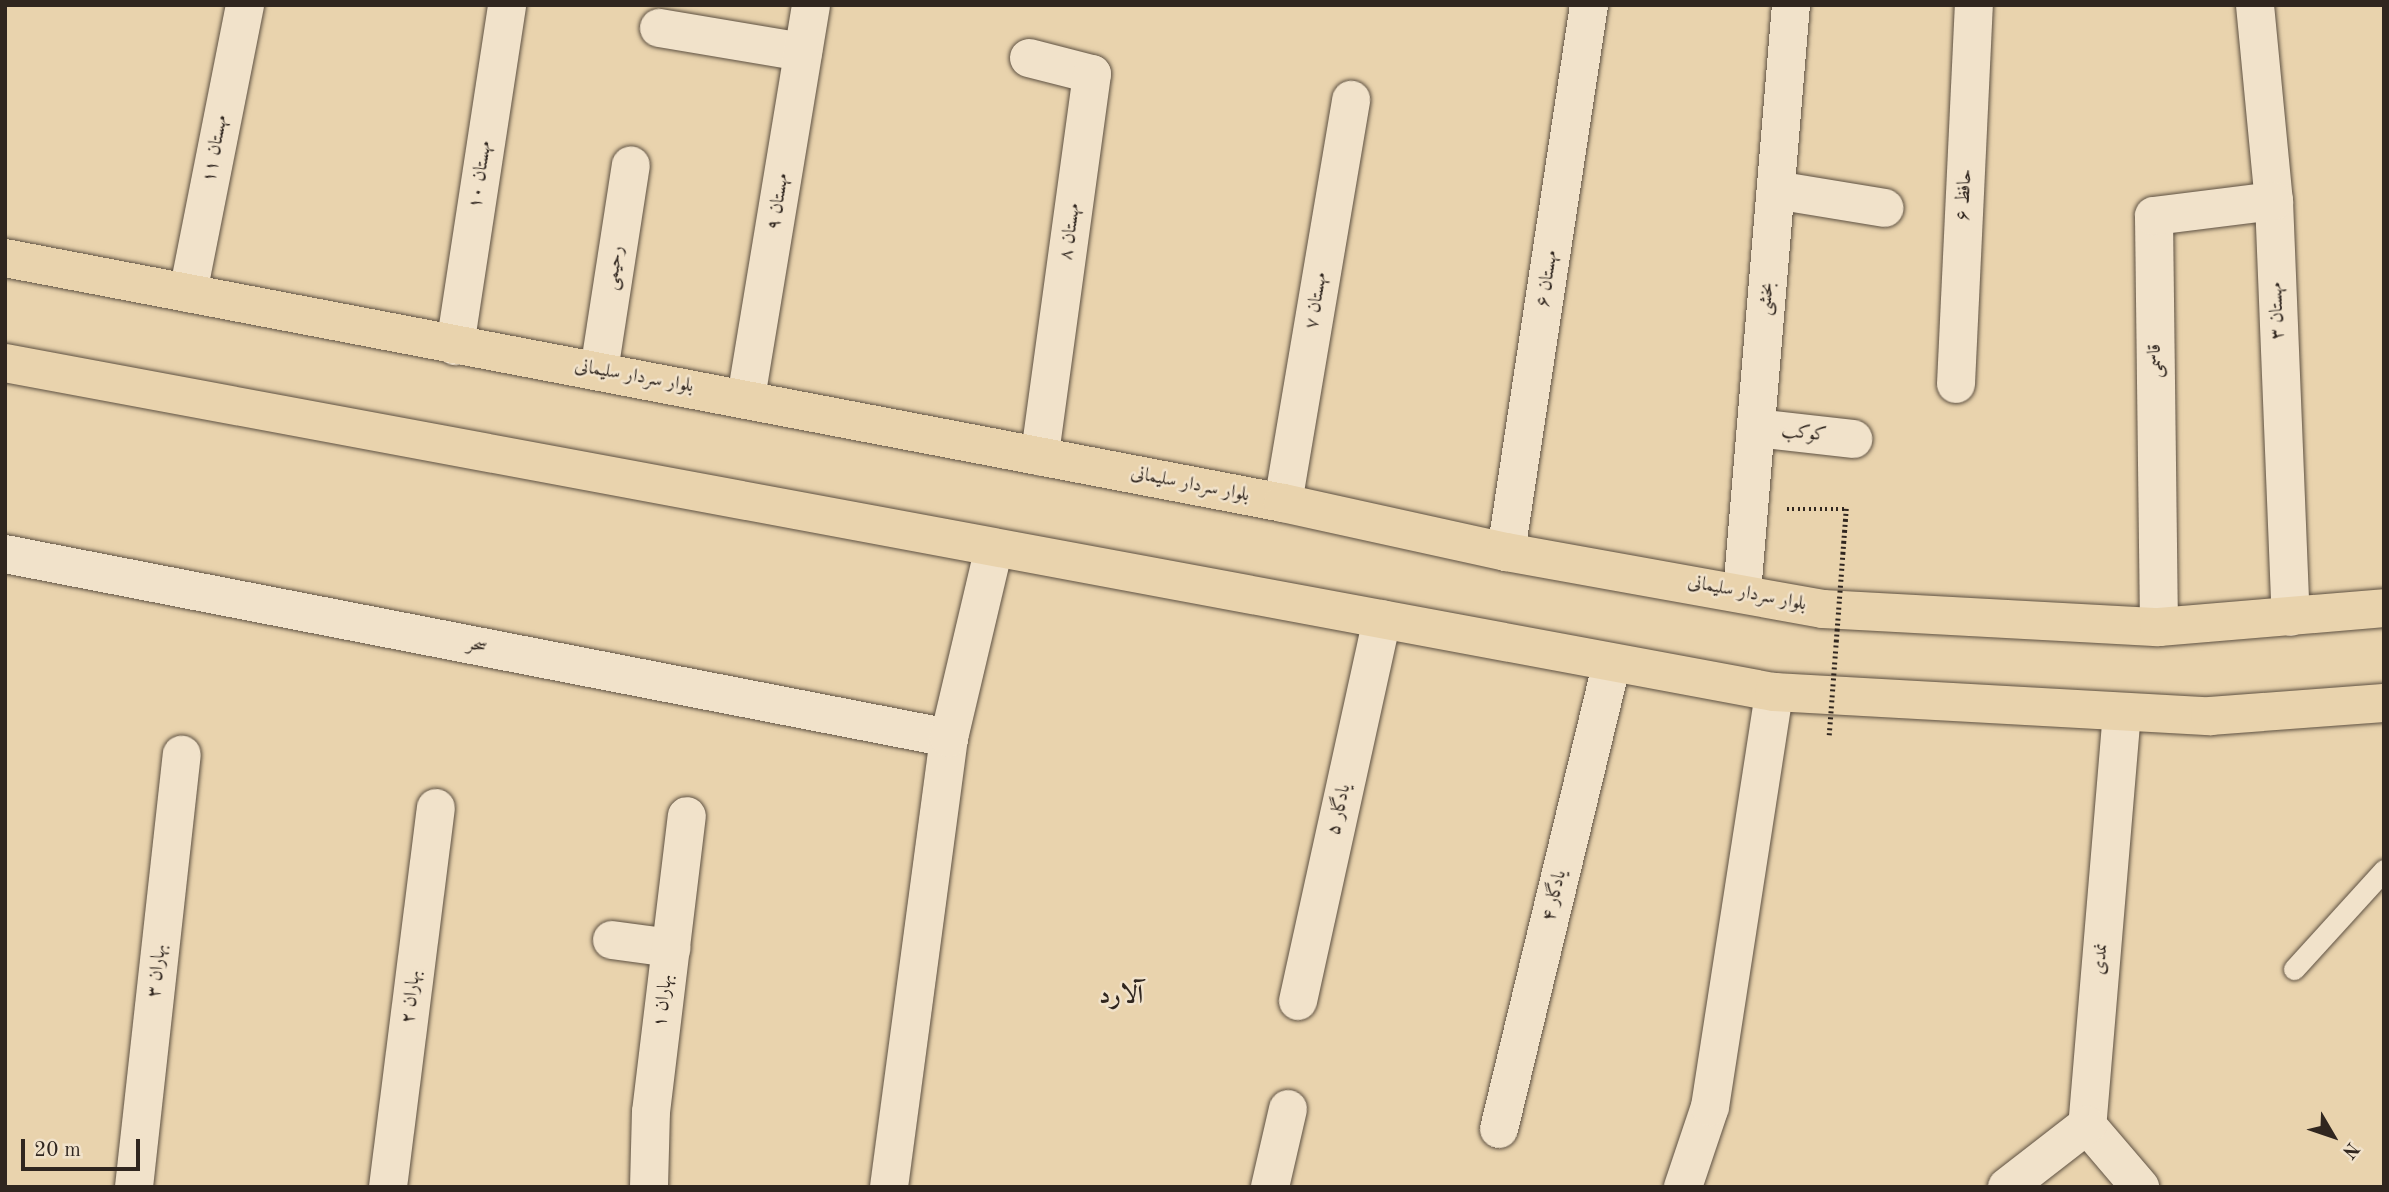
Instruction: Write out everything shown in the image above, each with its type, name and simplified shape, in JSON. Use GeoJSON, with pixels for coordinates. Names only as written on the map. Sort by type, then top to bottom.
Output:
{"type":"FeatureCollection","features":[{"type":"Feature","properties":{"kind":"main road","name":"بلوار سردار سلیمانی"},"geometry":{"type":"LineString","coordinates":[[5,258],[1283,503],[1506,552],[1823,609],[2159,627],[2384,608]]}},
{"type":"Feature","properties":{"kind":"main road"},"geometry":{"type":"LineString","coordinates":[[5,363],[1774,692],[2210,716],[2384,703]]}},
{"type":"Feature","properties":{"kind":"street","name":"مهستان ۱۱"},"geometry":{"type":"LineString","coordinates":[[188,293],[245,5]]}},
{"type":"Feature","properties":{"kind":"street","name":"مهستان ۱۰"},"geometry":{"type":"LineString","coordinates":[[455,345],[507,5]]}},
{"type":"Feature","properties":{"kind":"street","name":"مهستان ۹"},"geometry":{"type":"LineString","coordinates":[[746,398],[811,5]]}},
{"type":"Feature","properties":{"kind":"street","name":"مهستان ۶"},"geometry":{"type":"LineString","coordinates":[[1506,552],[1589,5]]}},
{"type":"Feature","properties":{"kind":"street","name":"بخشی"},"geometry":{"type":"LineString","coordinates":[[1742,593],[1791,5]]}},
{"type":"Feature","properties":{"kind":"street","name":"حافظ ۶"},"geometry":{"type":"LineString","coordinates":[[1956,384],[1974,5]]}},
{"type":"Feature","properties":{"kind":"street","name":"مهستان ۳"},"geometry":{"type":"LineString","coordinates":[[2255,5],[2274,201],[2291,617]]}},
{"type":"Feature","properties":{"kind":"street"},"geometry":{"type":"LineString","coordinates":[[659,29],[803,52]]}},
{"type":"Feature","properties":{"kind":"street","name":"مهستان ۸"},"geometry":{"type":"LineString","coordinates":[[1029,58],[1092,74],[1040,456]]}},
{"type":"Feature","properties":{"kind":"street","name":"مهستان ۷"},"geometry":{"type":"LineString","coordinates":[[1283,503],[1351,100]]}},
{"type":"Feature","properties":{"kind":"street","name":"رحیمی"},"geometry":{"type":"LineString","coordinates":[[599,371],[631,165]]}},
{"type":"Feature","properties":{"kind":"street"},"geometry":{"type":"LineString","coordinates":[[1776,190],[1885,208]]}},
{"type":"Feature","properties":{"kind":"street","name":"قاسمی"},"geometry":{"type":"LineString","coordinates":[[2159,627],[2154,216],[2274,201]]}},
{"type":"Feature","properties":{"kind":"street","name":"کوکب"},"geometry":{"type":"LineString","coordinates":[[1756,428],[1853,439]]}},
{"type":"Feature","properties":{"kind":"street"},"geometry":{"type":"LineString","coordinates":[[889,1187],[949,738],[993,548]]}},
{"type":"Feature","properties":{"kind":"street","name":"سحر"},"geometry":{"type":"LineString","coordinates":[[5,554],[949,738]]}},
{"type":"Feature","properties":{"kind":"street","name":"یادگار ۵"},"geometry":{"type":"LineString","coordinates":[[1297,1001],[1382,620]]}},
{"type":"Feature","properties":{"kind":"street","name":"یادگار ۴"},"geometry":{"type":"LineString","coordinates":[[1499,1129],[1612,662]]}},
{"type":"Feature","properties":{"kind":"street"},"geometry":{"type":"LineString","coordinates":[[1683,1187],[1710,1107],[1774,692]]}},
{"type":"Feature","properties":{"kind":"street","name":"نمدی"},"geometry":{"type":"LineString","coordinates":[[2087,1125],[2122,712]]}},
{"type":"Feature","properties":{"kind":"street","name":"بهاران ۳"},"geometry":{"type":"LineString","coordinates":[[134,1187],[182,755]]}},
{"type":"Feature","properties":{"kind":"street","name":"بهاران ۲"},"geometry":{"type":"LineString","coordinates":[[388,1187],[436,808]]}},
{"type":"Feature","properties":{"kind":"street","name":"بهاران ۱"},"geometry":{"type":"LineString","coordinates":[[649,1187],[650,1112],[687,816]]}},
{"type":"Feature","properties":{"kind":"street"},"geometry":{"type":"LineString","coordinates":[[612,940],[671,948]]}},
{"type":"Feature","properties":{"kind":"street"},"geometry":{"type":"LineString","coordinates":[[1270,1187],[1288,1109]]}},
{"type":"Feature","properties":{"kind":"street"},"geometry":{"type":"LineString","coordinates":[[2007,1187],[2087,1125],[2140,1187]]}},
{"type":"Feature","properties":{"kind":"lane"},"geometry":{"type":"LineString","coordinates":[[2294,969],[2384,870]]}},
{"type":"Feature","properties":{"kind":"path"},"geometry":{"type":"LineString","coordinates":[[1781,509],[1846,509],[1829,735]]}},
{"type":"Feature","properties":{"kind":"district","name":"آلارد"},"geometry":{"type":"Point","coordinates":[1121,997]}}]}
